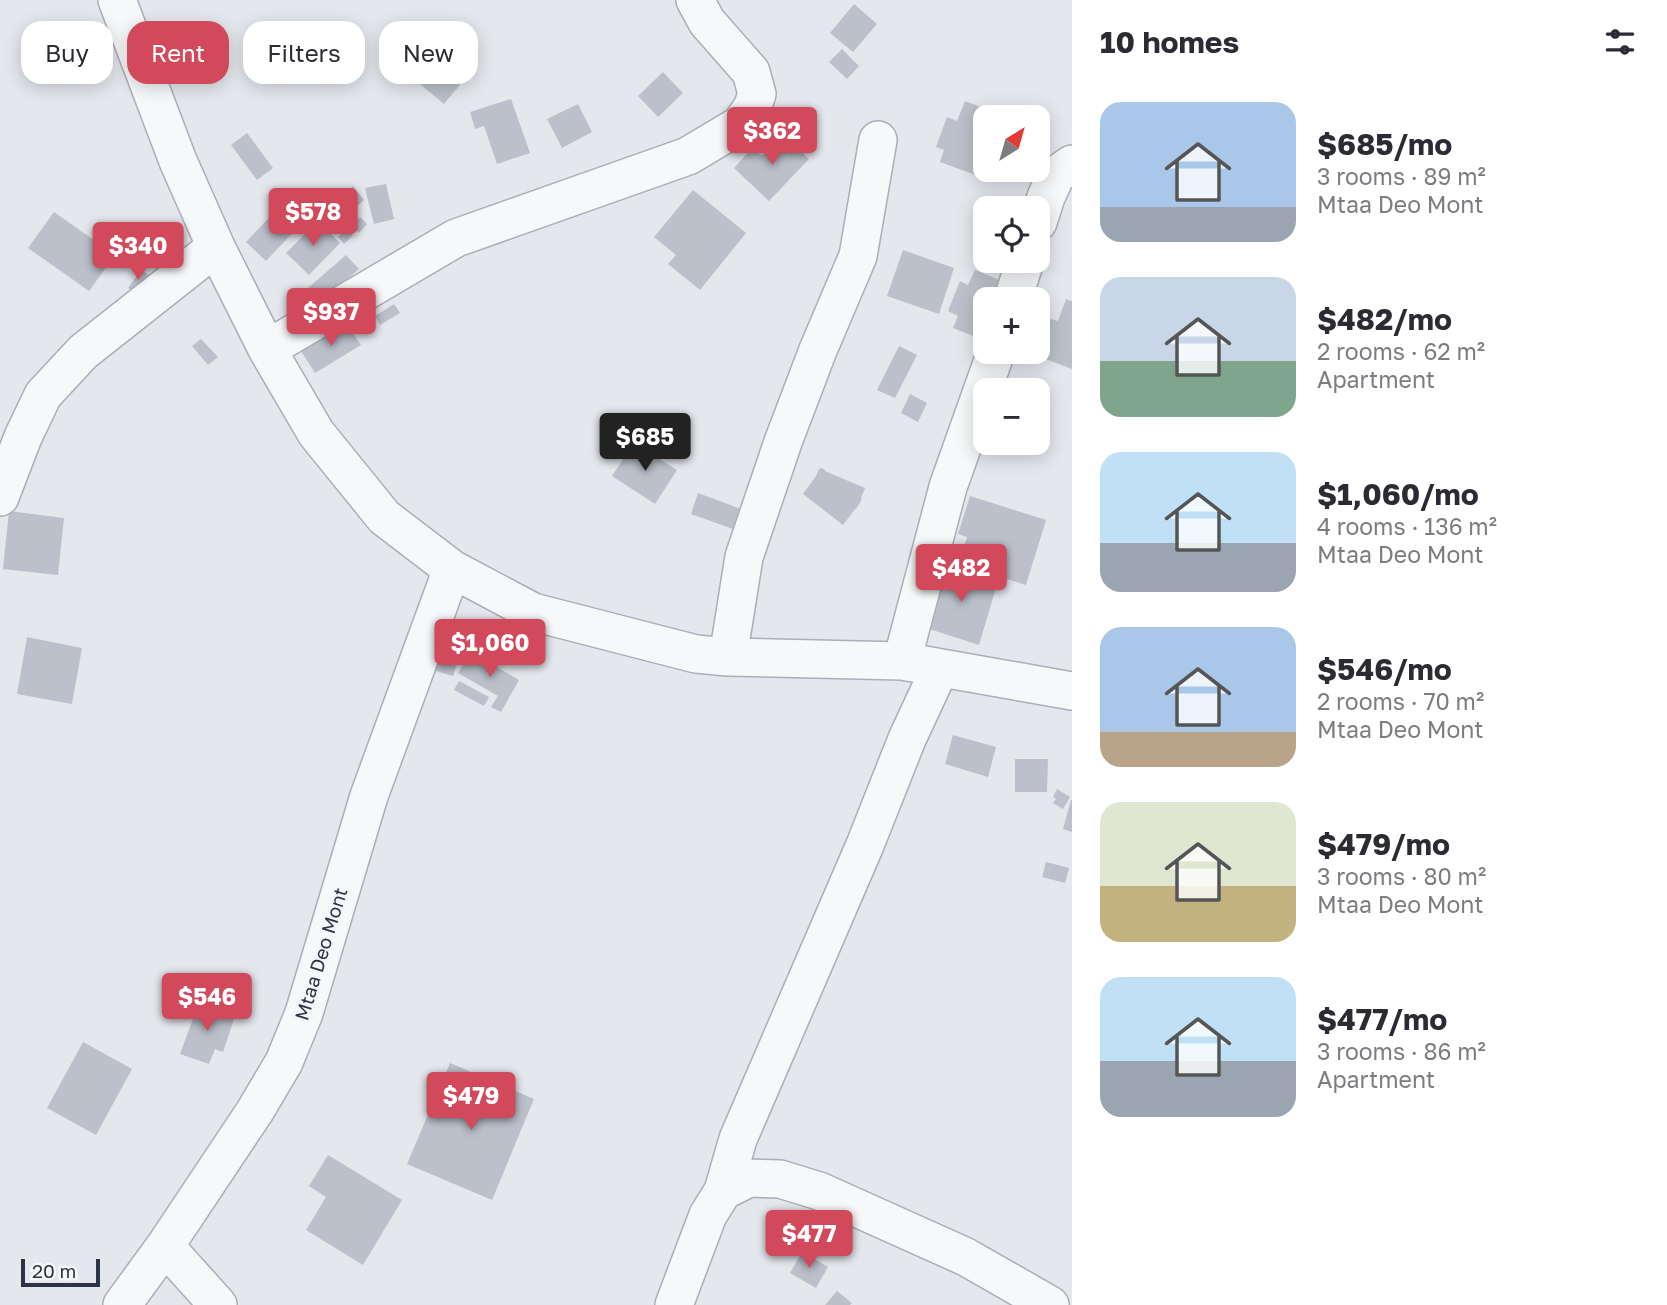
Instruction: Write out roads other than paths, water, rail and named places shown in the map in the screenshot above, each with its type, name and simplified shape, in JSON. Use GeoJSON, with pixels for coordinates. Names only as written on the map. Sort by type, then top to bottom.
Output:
{"type":"FeatureCollection","features":[{"type":"Feature","properties":{"kind":"street"},"geometry":{"type":"LineString","coordinates":[[117,0],[178,161],[216,247],[267,349],[316,433],[384,517],[452,569],[533,612],[696,654],[902,661],[1072,691]]}},
{"type":"Feature","properties":{"kind":"street"},"geometry":{"type":"LineString","coordinates":[[267,349],[456,238],[688,156],[740,125],[752,108],[757,94],[751,72],[707,22],[695,0]]}},
{"type":"Feature","properties":{"kind":"street"},"geometry":{"type":"LineString","coordinates":[[728,657],[744,557],[818,350],[858,256],[878,140]]}},
{"type":"Feature","properties":{"kind":"street"},"geometry":{"type":"LineString","coordinates":[[1046,196],[1056,175],[1072,163]]}},
{"type":"Feature","properties":{"kind":"street"},"geometry":{"type":"LineString","coordinates":[[0,497],[43,395],[83,352],[216,247]]}},
{"type":"Feature","properties":{"kind":"street"},"geometry":{"type":"LineString","coordinates":[[902,661],[948,487],[992,364]]}},
{"type":"Feature","properties":{"kind":"street","name":"Mtaa Deo Mont"},"geometry":{"type":"LineString","coordinates":[[122,1305],[165,1246],[255,1111],[284,1062],[304,1013],[369,796],[452,569]]}},
{"type":"Feature","properties":{"kind":"street"},"geometry":{"type":"LineString","coordinates":[[674,1305],[708,1215],[723,1191],[738,1139],[940,667]]}},
{"type":"Feature","properties":{"kind":"street"},"geometry":{"type":"LineString","coordinates":[[723,1191],[749,1178],[780,1179],[819,1191],[966,1257],[1050,1305]]}},
{"type":"Feature","properties":{"kind":"street"},"geometry":{"type":"LineString","coordinates":[[165,1246],[218,1305]]}}]}
